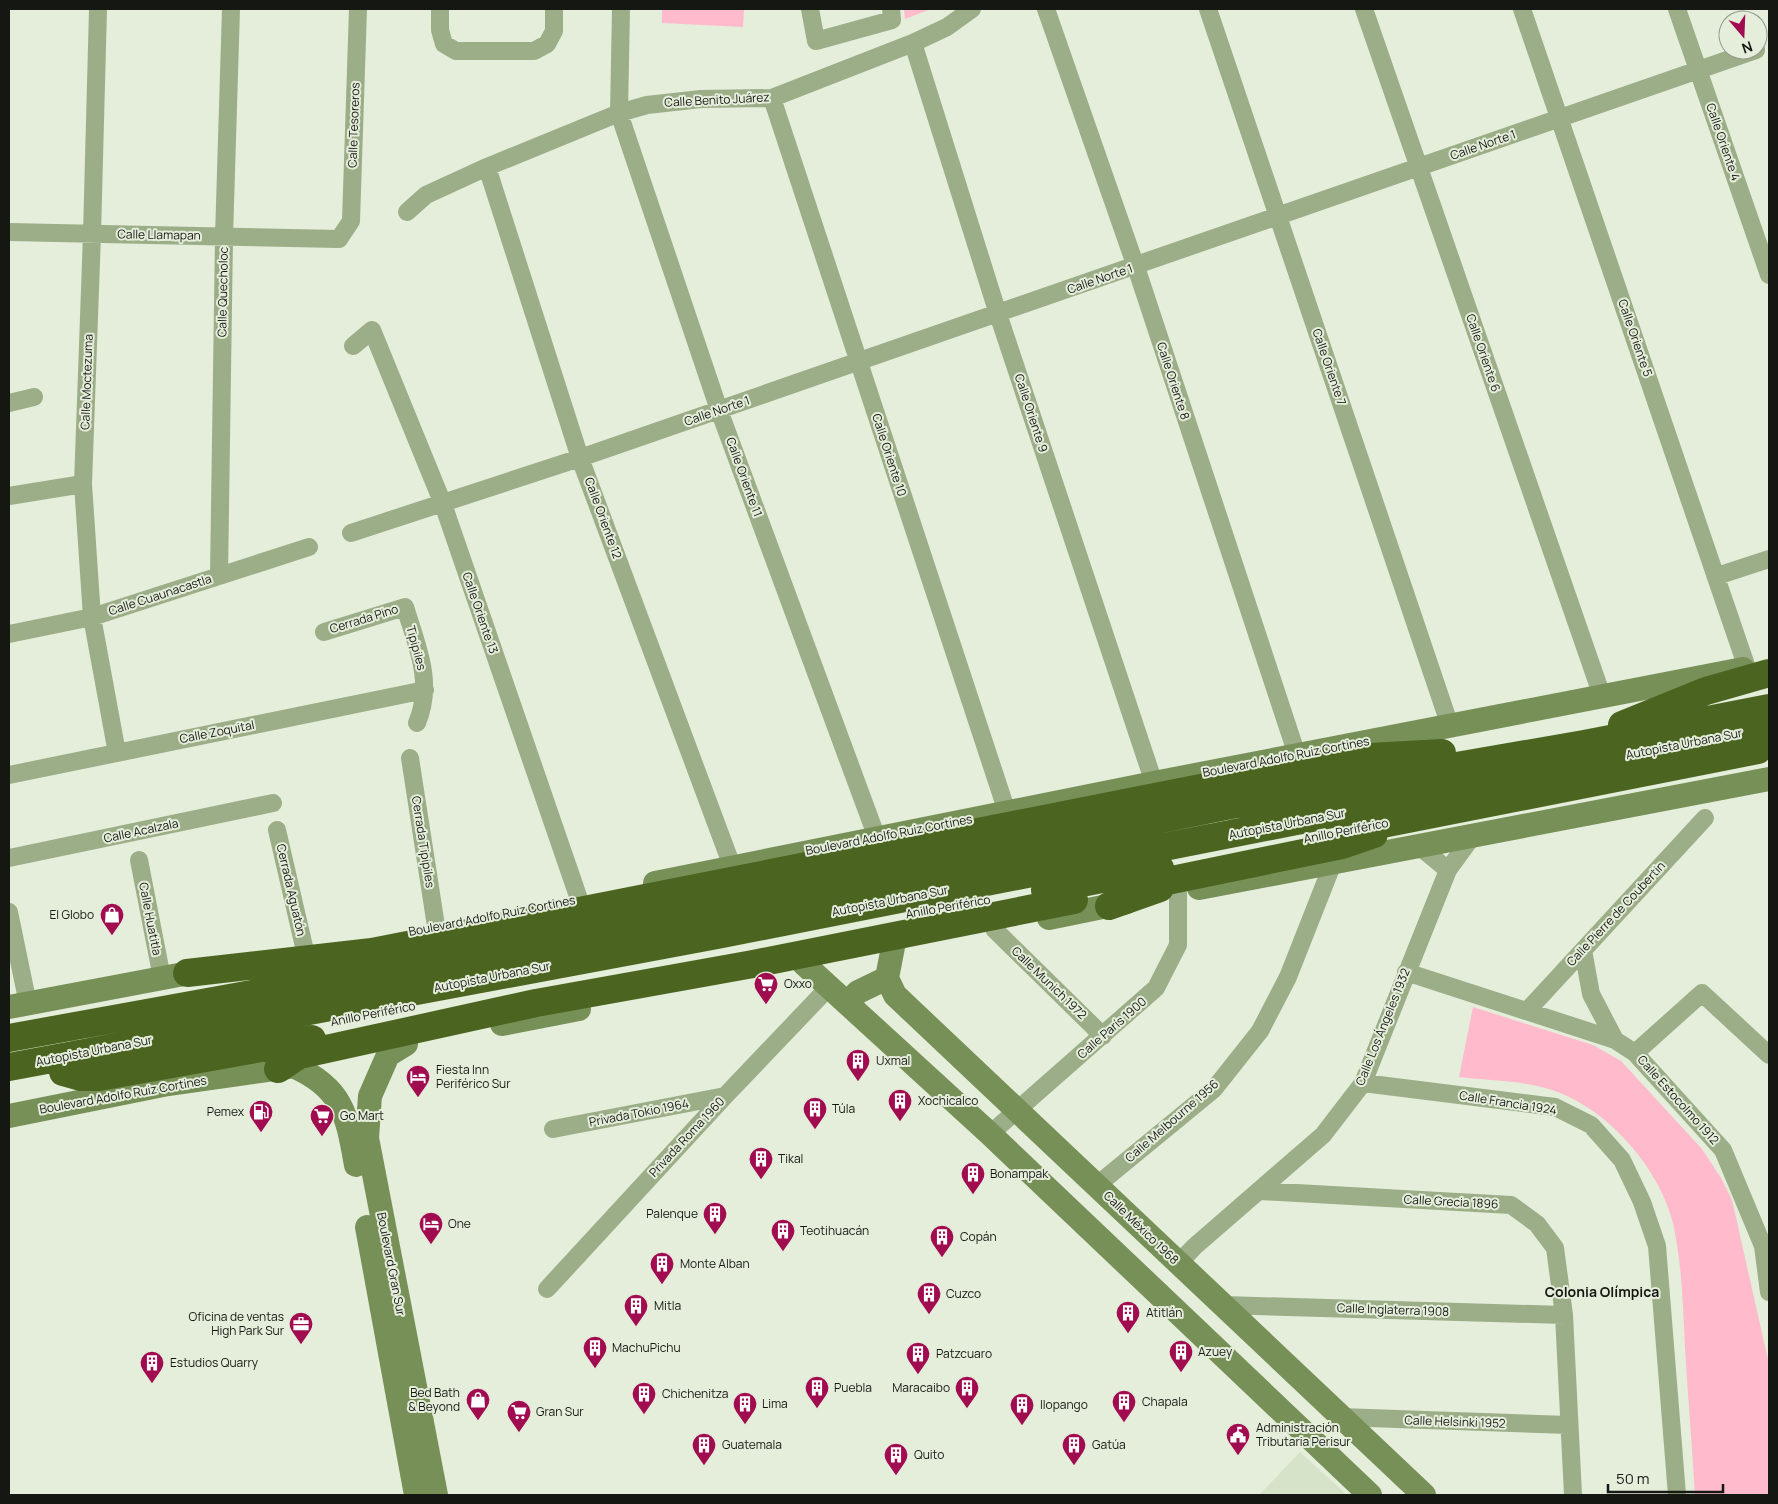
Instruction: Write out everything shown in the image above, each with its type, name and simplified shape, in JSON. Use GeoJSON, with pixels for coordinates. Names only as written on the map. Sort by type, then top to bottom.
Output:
{"type":"FeatureCollection","features":[{"type":"Feature","properties":{"kind":"highway"},"geometry":{"type":"LineString","coordinates":[[1584,744],[1638,717],[1762,669]]}},
{"type":"Feature","properties":{"kind":"highway"},"geometry":{"type":"LineString","coordinates":[[9,1038],[664,919],[1226,806],[1584,744],[1769,708]]}},
{"type":"Feature","properties":{"kind":"highway","name":"Autopista Urbana Sur"},"geometry":{"type":"LineString","coordinates":[[9,1067],[756,927],[1244,833],[1769,717]]}},
{"type":"Feature","properties":{"kind":"highway","name":"Autopista Urbana Sur"},"geometry":{"type":"LineString","coordinates":[[9,1049],[1624,750],[1769,728]]}},
{"type":"Feature","properties":{"kind":"highway","name":"Anillo Periférico"},"geometry":{"type":"LineString","coordinates":[[9,1083],[846,924],[1091,882],[1769,747]]}},
{"type":"Feature","properties":{"kind":"highway"},"geometry":{"type":"LineString","coordinates":[[175,976],[372,952],[1352,758],[1624,750]]}},
{"type":"Feature","properties":{"kind":"highway"},"geometry":{"type":"LineString","coordinates":[[63,1072],[81,1077],[99,1077],[371,1033],[485,1021],[530,1005],[753,964],[1342,845],[1624,750]]}},
{"type":"Feature","properties":{"kind":"highway"},"geometry":{"type":"LineString","coordinates":[[1109,906],[1275,845]]}},
{"type":"Feature","properties":{"kind":"highway"},"geometry":{"type":"LineString","coordinates":[[339,945],[386,945],[529,926],[664,919]]}},
{"type":"Feature","properties":{"kind":"highway"},"geometry":{"type":"LineString","coordinates":[[285,1067],[299,1055],[371,1033],[500,1003],[530,1005]]}},
{"type":"Feature","properties":{"kind":"main road","name":"Boulevard Adolfo Ruiz Cortines"},"geometry":{"type":"LineString","coordinates":[[18,1005],[579,899],[732,866],[1602,696],[1762,669]]}},
{"type":"Feature","properties":{"kind":"main road","name":"Boulevard Adolfo Ruiz Cortines"},"geometry":{"type":"LineString","coordinates":[[9,1116],[168,1084],[285,1067],[406,1044],[485,1021],[994,929],[1769,779]]}},
{"type":"Feature","properties":{"kind":"main road"},"geometry":{"type":"LineString","coordinates":[[847,1003],[858,992],[887,978],[893,947]]}},
{"type":"Feature","properties":{"kind":"main road"},"geometry":{"type":"LineString","coordinates":[[804,964],[828,988],[847,1003],[990,1134],[1370,1495]]}},
{"type":"Feature","properties":{"kind":"main road","name":"Calle México 1968"},"geometry":{"type":"LineString","coordinates":[[887,978],[895,995],[1018,1108],[1096,1186],[1424,1495]]}},
{"type":"Feature","properties":{"kind":"main road"},"geometry":{"type":"LineString","coordinates":[[910,1060],[924,1056],[930,1048],[935,1033]]}},
{"type":"Feature","properties":{"kind":"main road","name":"Boulevard Gran Sur"},"geometry":{"type":"LineString","coordinates":[[406,1044],[388,1055],[370,1096],[367,1138],[416,1441],[416,1495]]}},
{"type":"Feature","properties":{"kind":"main road"},"geometry":{"type":"LineString","coordinates":[[928,1077],[932,1066],[941,1057],[955,1050]]}},
{"type":"Feature","properties":{"kind":"main road","name":"Boulevard Gran Sur"},"geometry":{"type":"LineString","coordinates":[[285,1067],[314,1075],[342,1105],[416,1441],[436,1495]]}},
{"type":"Feature","properties":{"kind":"main road"},"geometry":{"type":"LineString","coordinates":[[342,1105],[345,1096],[352,1091],[362,1091],[370,1096]]}},
{"type":"Feature","properties":{"kind":"street","name":"Calle Moctezuma"},"geometry":{"type":"LineString","coordinates":[[98,9],[92,234],[82,484],[92,617],[116,752]]}},
{"type":"Feature","properties":{"kind":"street","name":"Calle Quecholoc"},"geometry":{"type":"LineString","coordinates":[[219,576],[224,237],[231,9]]}},
{"type":"Feature","properties":{"kind":"street","name":"Calle Tesoreros"},"geometry":{"type":"LineString","coordinates":[[339,239],[351,221],[358,9]]}},
{"type":"Feature","properties":{"kind":"street"},"geometry":{"type":"LineString","coordinates":[[440,9],[440,30],[444,44],[456,51],[534,51],[547,44],[554,31],[554,9]]}},
{"type":"Feature","properties":{"kind":"street","name":"Calle Oriente 11"},"geometry":{"type":"LineString","coordinates":[[621,9],[619,113],[719,410],[877,838]]}},
{"type":"Feature","properties":{"kind":"street"},"geometry":{"type":"LineString","coordinates":[[810,9],[816,41],[892,14]]}},
{"type":"Feature","properties":{"kind":"street","name":"Calle Benito Juárez"},"geometry":{"type":"LineString","coordinates":[[407,212],[426,195],[487,167],[619,113],[646,105],[701,99],[772,98],[913,43],[947,27],[972,9]]}},
{"type":"Feature","properties":{"kind":"street","name":"Calle Oriente 8"},"geometry":{"type":"LineString","coordinates":[[1046,9],[1136,267],[1297,755]]}},
{"type":"Feature","properties":{"kind":"street","name":"Calle Oriente 7"},"geometry":{"type":"LineString","coordinates":[[1208,9],[1450,726]]}},
{"type":"Feature","properties":{"kind":"street","name":"Calle Oriente 6"},"geometry":{"type":"LineString","coordinates":[[1364,9],[1602,696]]}},
{"type":"Feature","properties":{"kind":"street","name":"Calle Oriente 5"},"geometry":{"type":"LineString","coordinates":[[1522,9],[1717,576],[1762,669]]}},
{"type":"Feature","properties":{"kind":"street","name":"Calle Oriente 4"},"geometry":{"type":"LineString","coordinates":[[1678,9],[1769,275]]}},
{"type":"Feature","properties":{"kind":"street","name":"Calle Oriente 9"},"geometry":{"type":"LineString","coordinates":[[913,43],[998,314],[1154,783]]}},
{"type":"Feature","properties":{"kind":"street","name":"Calle Norte 1"},"geometry":{"type":"LineString","coordinates":[[351,533],[580,458],[1136,267],[1726,60]]}},
{"type":"Feature","properties":{"kind":"street","name":"Calle Oriente 10"},"geometry":{"type":"LineString","coordinates":[[772,98],[1007,812]]}},
{"type":"Feature","properties":{"kind":"street","name":"Calle Oriente 12"},"geometry":{"type":"LineString","coordinates":[[487,167],[580,458],[732,866]]}},
{"type":"Feature","properties":{"kind":"street","name":"Calle Llamapan"},"geometry":{"type":"LineString","coordinates":[[9,232],[339,239]]}},
{"type":"Feature","properties":{"kind":"street","name":"Calle Oriente 13"},"geometry":{"type":"LineString","coordinates":[[353,346],[372,330],[443,504],[579,899]]}},
{"type":"Feature","properties":{"kind":"street"},"geometry":{"type":"LineString","coordinates":[[9,403],[34,397]]}},
{"type":"Feature","properties":{"kind":"street"},"geometry":{"type":"LineString","coordinates":[[9,496],[82,484]]}},
{"type":"Feature","properties":{"kind":"street","name":"Calle Cuaunacastla"},"geometry":{"type":"LineString","coordinates":[[9,634],[92,617],[309,547]]}},
{"type":"Feature","properties":{"kind":"street"},"geometry":{"type":"LineString","coordinates":[[1717,576],[1769,559]]}},
{"type":"Feature","properties":{"kind":"street","name":"Cerrada Pino"},"geometry":{"type":"LineString","coordinates":[[324,632],[405,607]]}},
{"type":"Feature","properties":{"kind":"street","name":"Tipipiles"},"geometry":{"type":"LineString","coordinates":[[405,607],[422,662],[425,690]]}},
{"type":"Feature","properties":{"kind":"street"},"geometry":{"type":"LineString","coordinates":[[417,723],[424,707],[425,690]]}},
{"type":"Feature","properties":{"kind":"street","name":"Calle Zoquital"},"geometry":{"type":"LineString","coordinates":[[9,775],[425,690]]}},
{"type":"Feature","properties":{"kind":"street","name":"Cerrada Tipipiles"},"geometry":{"type":"LineString","coordinates":[[410,758],[436,926]]}},
{"type":"Feature","properties":{"kind":"street","name":"Calle Acalzala"},"geometry":{"type":"LineString","coordinates":[[9,858],[273,803]]}},
{"type":"Feature","properties":{"kind":"street","name":"Calle Pierre de Coubertin"},"geometry":{"type":"LineString","coordinates":[[1527,1011],[1705,818]]}},
{"type":"Feature","properties":{"kind":"street","name":"Cerrada Aguatón"},"geometry":{"type":"LineString","coordinates":[[277,830],[305,951]]}},
{"type":"Feature","properties":{"kind":"street","name":"Calle Los Ángeles 1932"},"geometry":{"type":"LineString","coordinates":[[1178,1264],[1194,1247],[1323,1135],[1363,1083],[1448,870],[1472,837]]}},
{"type":"Feature","properties":{"kind":"street"},"geometry":{"type":"LineString","coordinates":[[1420,847],[1448,870]]}},
{"type":"Feature","properties":{"kind":"street","name":"Calle Huatitla"},"geometry":{"type":"LineString","coordinates":[[139,860],[175,976]]}},
{"type":"Feature","properties":{"kind":"street","name":"Calle Melbourne 1956"},"geometry":{"type":"LineString","coordinates":[[1096,1186],[1214,1089],[1260,1031],[1288,977],[1333,863]]}},
{"type":"Feature","properties":{"kind":"street","name":"Calle París 1900"},"geometry":{"type":"LineString","coordinates":[[990,1134],[1156,988],[1178,945],[1178,892]]}},
{"type":"Feature","properties":{"kind":"street"},"geometry":{"type":"LineString","coordinates":[[9,912],[18,1005]]}},
{"type":"Feature","properties":{"kind":"street","name":"Calle Munich 1972"},"geometry":{"type":"LineString","coordinates":[[994,929],[1103,1036]]}},
{"type":"Feature","properties":{"kind":"street"},"geometry":{"type":"LineString","coordinates":[[1583,950],[1592,994],[1615,1040]]}},
{"type":"Feature","properties":{"kind":"street","name":"Calle Estocolmo 1912"},"geometry":{"type":"LineString","coordinates":[[1406,972],[1615,1040],[1635,1053],[1723,1150],[1766,1243],[1769,1292]]}},
{"type":"Feature","properties":{"kind":"street","name":"Privada Roma 1960"},"geometry":{"type":"LineString","coordinates":[[547,1289],[725,1096],[828,988]]}},
{"type":"Feature","properties":{"kind":"street"},"geometry":{"type":"LineString","coordinates":[[1635,1053],[1702,993],[1769,1055]]}},
{"type":"Feature","properties":{"kind":"street","name":"Calle Francia 1924"},"geometry":{"type":"LineString","coordinates":[[1363,1083],[1555,1107],[1591,1125],[1622,1160],[1642,1202],[1657,1246],[1677,1495]]}},
{"type":"Feature","properties":{"kind":"street","name":"Privada Tokio 1964"},"geometry":{"type":"LineString","coordinates":[[553,1129],[725,1096]]}},
{"type":"Feature","properties":{"kind":"street","name":"Calle Grecia 1896"},"geometry":{"type":"LineString","coordinates":[[1260,1191],[1511,1205],[1537,1224],[1555,1248],[1564,1315],[1573,1495]]}},
{"type":"Feature","properties":{"kind":"street","name":"Calle Inglaterra 1908"},"geometry":{"type":"LineString","coordinates":[[1223,1305],[1564,1315]]}},
{"type":"Feature","properties":{"kind":"street","name":"Calle Helsinki 1952"},"geometry":{"type":"LineString","coordinates":[[1340,1417],[1569,1425]]}},
{"type":"Feature","properties":{"kind":"shaded area"},"geometry":{"type":"Polygon","coordinates":[[[662,9],[744,9],[743,27],[662,23],[662,9]]]}},
{"type":"Feature","properties":{"kind":"shaded area"},"geometry":{"type":"Polygon","coordinates":[[[904,9],[931,9],[905,19],[904,9]]]}},
{"type":"Feature","properties":{"kind":"shaded area"},"geometry":{"type":"Polygon","coordinates":[[[1473,1007],[1593,1045],[1621,1061],[1702,1149],[1721,1178],[1732,1200],[1769,1364],[1769,1495],[1695,1495],[1682,1285],[1673,1223],[1667,1203],[1657,1183],[1631,1146],[1615,1129],[1579,1102],[1560,1093],[1536,1086],[1459,1077],[1473,1007]]]}},
{"type":"Feature","properties":{"kind":"shaded area"},"geometry":{"type":"Polygon","coordinates":[[[1300,1452],[1347,1495],[1259,1495],[1300,1452]]]}},
{"type":"Feature","properties":{"kind":"place","name":"El Globo"},"geometry":{"type":"Point","coordinates":[112,936]}},
{"type":"Feature","properties":{"kind":"place","name":"Oxxo"},"geometry":{"type":"Point","coordinates":[766,1005]}},
{"type":"Feature","properties":{"kind":"place","name":"Uxmal"},"geometry":{"type":"Point","coordinates":[858,1082]}},
{"type":"Feature","properties":{"kind":"place","name":"Fiesta Inn Periférico Sur"},"geometry":{"type":"Point","coordinates":[418,1098]}},
{"type":"Feature","properties":{"kind":"place","name":"Xochicalco"},"geometry":{"type":"Point","coordinates":[900,1122]}},
{"type":"Feature","properties":{"kind":"place","name":"Túla"},"geometry":{"type":"Point","coordinates":[815,1130]}},
{"type":"Feature","properties":{"kind":"place","name":"Pemex"},"geometry":{"type":"Point","coordinates":[261,1133]}},
{"type":"Feature","properties":{"kind":"place","name":"Go Mart"},"geometry":{"type":"Point","coordinates":[322,1137]}},
{"type":"Feature","properties":{"kind":"place","name":"Tikal"},"geometry":{"type":"Point","coordinates":[761,1180]}},
{"type":"Feature","properties":{"kind":"place","name":"Bonampak"},"geometry":{"type":"Point","coordinates":[973,1195]}},
{"type":"Feature","properties":{"kind":"place","name":"Palenque"},"geometry":{"type":"Point","coordinates":[715,1235]}},
{"type":"Feature","properties":{"kind":"place","name":"One"},"geometry":{"type":"Point","coordinates":[431,1245]}},
{"type":"Feature","properties":{"kind":"place","name":"Teotihuacán"},"geometry":{"type":"Point","coordinates":[783,1252]}},
{"type":"Feature","properties":{"kind":"place","name":"Copán"},"geometry":{"type":"Point","coordinates":[942,1258]}},
{"type":"Feature","properties":{"kind":"place","name":"Monte Alban"},"geometry":{"type":"Point","coordinates":[662,1285]}},
{"type":"Feature","properties":{"kind":"place","name":"Cuzco"},"geometry":{"type":"Point","coordinates":[929,1315]}},
{"type":"Feature","properties":{"kind":"place","name":"Mitla"},"geometry":{"type":"Point","coordinates":[636,1327]}},
{"type":"Feature","properties":{"kind":"place","name":"Atitlán"},"geometry":{"type":"Point","coordinates":[1128,1334]}},
{"type":"Feature","properties":{"kind":"place","name":"Oficina de ventas High Park Sur"},"geometry":{"type":"Point","coordinates":[301,1345]}},
{"type":"Feature","properties":{"kind":"place","name":"MachuPichu"},"geometry":{"type":"Point","coordinates":[595,1369]}},
{"type":"Feature","properties":{"kind":"place","name":"Azuey"},"geometry":{"type":"Point","coordinates":[1181,1373]}},
{"type":"Feature","properties":{"kind":"place","name":"Patzcuaro"},"geometry":{"type":"Point","coordinates":[918,1375]}},
{"type":"Feature","properties":{"kind":"place","name":"Estudios Quarry"},"geometry":{"type":"Point","coordinates":[152,1384]}},
{"type":"Feature","properties":{"kind":"place","name":"Puebla"},"geometry":{"type":"Point","coordinates":[817,1409]}},
{"type":"Feature","properties":{"kind":"place","name":"Maracaibo"},"geometry":{"type":"Point","coordinates":[967,1409]}},
{"type":"Feature","properties":{"kind":"place","name":"Chichenitza"},"geometry":{"type":"Point","coordinates":[644,1415]}},
{"type":"Feature","properties":{"kind":"place","name":"Bed Bath & Beyond"},"geometry":{"type":"Point","coordinates":[478,1421]}},
{"type":"Feature","properties":{"kind":"place","name":"Chapala"},"geometry":{"type":"Point","coordinates":[1124,1423]}},
{"type":"Feature","properties":{"kind":"place","name":"Lima"},"geometry":{"type":"Point","coordinates":[745,1425]}},
{"type":"Feature","properties":{"kind":"place","name":"Ilopango"},"geometry":{"type":"Point","coordinates":[1022,1426]}},
{"type":"Feature","properties":{"kind":"place","name":"Gran Sur"},"geometry":{"type":"Point","coordinates":[519,1433]}},
{"type":"Feature","properties":{"kind":"place","name":"Administración Tributaria Perisur"},"geometry":{"type":"Point","coordinates":[1238,1456]}},
{"type":"Feature","properties":{"kind":"place","name":"Guatemala"},"geometry":{"type":"Point","coordinates":[704,1466]}},
{"type":"Feature","properties":{"kind":"place","name":"Gatúa"},"geometry":{"type":"Point","coordinates":[1074,1466]}},
{"type":"Feature","properties":{"kind":"place","name":"Quito"},"geometry":{"type":"Point","coordinates":[896,1476]}},
{"type":"Feature","properties":{"kind":"district","name":"Colonia Olímpica"},"geometry":{"type":"Point","coordinates":[1602,1292]}}]}
